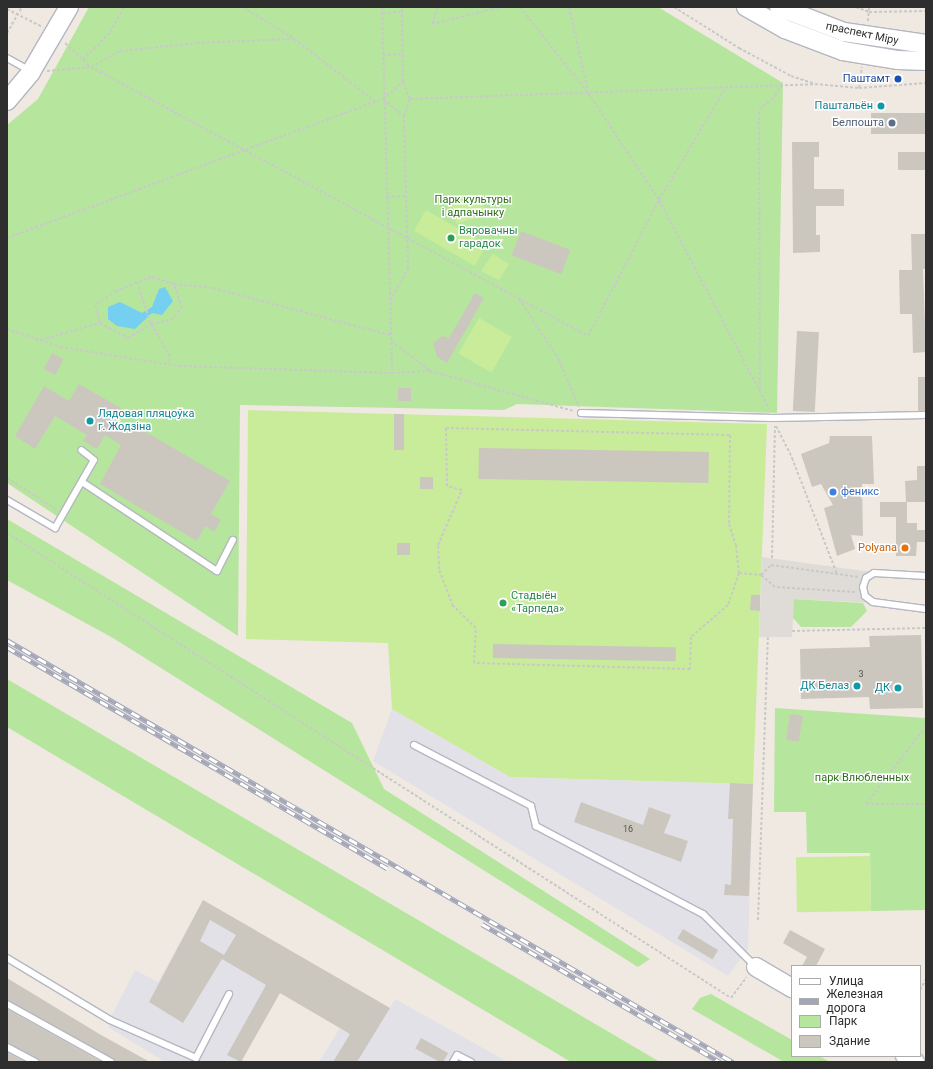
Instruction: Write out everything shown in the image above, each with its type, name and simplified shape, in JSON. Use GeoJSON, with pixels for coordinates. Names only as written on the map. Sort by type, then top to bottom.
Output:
{"type":"FeatureCollection","features":[{"type":"Feature","properties":{"kind":"main road"},"geometry":{"type":"LineString","coordinates":[[7,101],[31,72],[69,7]]}},
{"type":"Feature","properties":{"kind":"main road","name":"праспект Міру"},"geometry":{"type":"LineString","coordinates":[[746,7],[785,29],[843,51],[898,60],[926,61]]}},
{"type":"Feature","properties":{"kind":"main road","name":"праспект Міру"},"geometry":{"type":"LineString","coordinates":[[779,7],[844,32],[926,44]]}},
{"type":"Feature","properties":{"kind":"main road"},"geometry":{"type":"LineString","coordinates":[[756,967],[791,987]]}},
{"type":"Feature","properties":{"kind":"lane"},"geometry":{"type":"LineString","coordinates":[[7,58],[31,72]]}},
{"type":"Feature","properties":{"kind":"lane"},"geometry":{"type":"LineString","coordinates":[[581,413],[773,418],[926,415]]}},
{"type":"Feature","properties":{"kind":"lane"},"geometry":{"type":"LineString","coordinates":[[7,500],[55,528],[94,460],[81,450]]}},
{"type":"Feature","properties":{"kind":"lane"},"geometry":{"type":"LineString","coordinates":[[82,482],[217,571],[233,540]]}},
{"type":"Feature","properties":{"kind":"lane"},"geometry":{"type":"LineString","coordinates":[[926,576],[879,573],[866,578],[863,592],[873,602],[926,609]]}},
{"type":"Feature","properties":{"kind":"lane"},"geometry":{"type":"LineString","coordinates":[[414,745],[531,806],[536,826],[703,914],[756,967]]}},
{"type":"Feature","properties":{"kind":"lane"},"geometry":{"type":"LineString","coordinates":[[7,958],[110,1020],[196,1058],[229,994]]}},
{"type":"Feature","properties":{"kind":"lane"},"geometry":{"type":"LineString","coordinates":[[7,1004],[111,1062]]}},
{"type":"Feature","properties":{"kind":"lane"},"geometry":{"type":"LineString","coordinates":[[7,1047],[35,1062]]}},
{"type":"Feature","properties":{"kind":"lane"},"geometry":{"type":"LineString","coordinates":[[453,1062],[457,1055],[471,1062]]}},
{"type":"Feature","properties":{"kind":"path"},"geometry":{"type":"LineString","coordinates":[[7,33],[22,7]]}},
{"type":"Feature","properties":{"kind":"path"},"geometry":{"type":"LineString","coordinates":[[83,60],[110,32],[124,7]]}},
{"type":"Feature","properties":{"kind":"path"},"geometry":{"type":"LineString","coordinates":[[243,7],[294,39],[376,102]]}},
{"type":"Feature","properties":{"kind":"path"},"geometry":{"type":"LineString","coordinates":[[382,7],[383,99],[392,373]]}},
{"type":"Feature","properties":{"kind":"path"},"geometry":{"type":"LineString","coordinates":[[390,301],[408,268],[404,116],[410,98],[403,82],[402,7]]}},
{"type":"Feature","properties":{"kind":"path"},"geometry":{"type":"LineString","coordinates":[[438,7],[432,24],[502,7]]}},
{"type":"Feature","properties":{"kind":"path"},"geometry":{"type":"LineString","coordinates":[[520,7],[588,93],[659,200],[773,418],[792,458],[837,574]]}},
{"type":"Feature","properties":{"kind":"path"},"geometry":{"type":"LineString","coordinates":[[569,7],[588,93]]}},
{"type":"Feature","properties":{"kind":"path"},"geometry":{"type":"LineString","coordinates":[[674,7],[772,66],[815,84]]}},
{"type":"Feature","properties":{"kind":"path"},"geometry":{"type":"LineString","coordinates":[[856,7],[869,12],[926,11]]}},
{"type":"Feature","properties":{"kind":"path"},"geometry":{"type":"LineString","coordinates":[[869,7],[869,12]]}},
{"type":"Feature","properties":{"kind":"path"},"geometry":{"type":"LineString","coordinates":[[383,13],[402,12]]}},
{"type":"Feature","properties":{"kind":"path"},"geometry":{"type":"LineString","coordinates":[[31,72],[91,67],[120,51],[197,43],[294,39]]}},
{"type":"Feature","properties":{"kind":"path"},"geometry":{"type":"LineString","coordinates":[[383,55],[403,54]]}},
{"type":"Feature","properties":{"kind":"path"},"geometry":{"type":"LineString","coordinates":[[91,67],[588,336],[659,200],[726,87]]}},
{"type":"Feature","properties":{"kind":"path"},"geometry":{"type":"LineString","coordinates":[[7,238],[376,102],[383,99],[403,82]]}},
{"type":"Feature","properties":{"kind":"path"},"geometry":{"type":"LineString","coordinates":[[410,98],[815,84],[859,88],[926,83]]}},
{"type":"Feature","properties":{"kind":"path"},"geometry":{"type":"LineString","coordinates":[[760,392],[758,110],[775,96],[782,85]]}},
{"type":"Feature","properties":{"kind":"path"},"geometry":{"type":"LineString","coordinates":[[383,99],[404,116]]}},
{"type":"Feature","properties":{"kind":"path"},"geometry":{"type":"LineString","coordinates":[[386,197],[406,196]]}},
{"type":"Feature","properties":{"kind":"path"},"geometry":{"type":"LineString","coordinates":[[100,323],[95,305],[116,290],[151,276],[174,284],[213,288],[390,336]]}},
{"type":"Feature","properties":{"kind":"path"},"geometry":{"type":"LineString","coordinates":[[136,282],[151,324],[169,354],[169,364]]}},
{"type":"Feature","properties":{"kind":"path"},"geometry":{"type":"LineString","coordinates":[[40,341],[100,323],[128,338],[151,324],[171,320],[182,308],[174,284]]}},
{"type":"Feature","properties":{"kind":"path"},"geometry":{"type":"LineString","coordinates":[[519,298],[559,360],[581,413]]}},
{"type":"Feature","properties":{"kind":"path"},"geometry":{"type":"LineString","coordinates":[[7,329],[60,347],[169,364],[392,373],[430,371],[581,413]]}},
{"type":"Feature","properties":{"kind":"path"},"geometry":{"type":"LineString","coordinates":[[390,341],[430,371]]}},
{"type":"Feature","properties":{"kind":"path"},"geometry":{"type":"LineString","coordinates":[[772,558],[775,425]]}},
{"type":"Feature","properties":{"kind":"path"},"geometry":{"type":"LineString","coordinates":[[446,428],[730,435],[729,524],[736,545],[739,573],[728,605],[691,637],[690,669],[474,663],[476,628],[453,606],[439,569],[438,545],[462,490],[447,486],[446,428]]}},
{"type":"Feature","properties":{"kind":"path"},"geometry":{"type":"LineString","coordinates":[[7,478],[64,514]]}},
{"type":"Feature","properties":{"kind":"path"},"geometry":{"type":"LineString","coordinates":[[7,533],[731,998],[756,967]]}},
{"type":"Feature","properties":{"kind":"path"},"geometry":{"type":"LineString","coordinates":[[762,575],[771,565],[866,578]]}},
{"type":"Feature","properties":{"kind":"path"},"geometry":{"type":"LineString","coordinates":[[739,573],[762,575],[775,588],[863,592]]}},
{"type":"Feature","properties":{"kind":"path"},"geometry":{"type":"LineString","coordinates":[[792,631],[926,628]]}},
{"type":"Feature","properties":{"kind":"path"},"geometry":{"type":"LineString","coordinates":[[758,920],[768,637]]}},
{"type":"Feature","properties":{"kind":"path"},"geometry":{"type":"LineString","coordinates":[[926,726],[866,804],[926,804]]}},
{"type":"Feature","properties":{"kind":"path"},"geometry":{"type":"LineString","coordinates":[[921,988],[926,979]]}},
{"type":"Feature","properties":{"kind":"shaded area"},"geometry":{"type":"Polygon","coordinates":[[[762,557],[879,573],[870,575],[863,592],[878,603],[794,599],[792,637],[759,637],[762,557]]]}},
{"type":"Feature","properties":{"kind":"shaded area"},"geometry":{"type":"Polygon","coordinates":[[[392,709],[510,777],[753,784],[748,949],[728,976],[373,761],[392,709]]]}},
{"type":"Feature","properties":{"kind":"shaded area"},"geometry":{"type":"Polygon","coordinates":[[[203,900],[390,1008],[395,999],[508,1062],[319,1062],[340,1028],[280,993],[241,1062],[165,1062],[108,1027],[110,1019],[135,970],[158,982],[203,900]]]}},
{"type":"Feature","properties":{"kind":"green space","name":"Парк культуры і адпачынку"},"geometry":{"type":"Polygon","coordinates":[[[89,7],[658,7],[783,83],[777,413],[517,404],[504,410],[240,405],[238,636],[7,483],[7,125],[38,99],[89,7]]]}},
{"type":"Feature","properties":{"kind":"green space"},"geometry":{"type":"Polygon","coordinates":[[[480,194],[486,215],[456,224],[450,203],[480,194]]]}},
{"type":"Feature","properties":{"kind":"green space","name":"Вяровачны гарадок"},"geometry":{"type":"Polygon","coordinates":[[[426,210],[487,245],[475,266],[414,231],[426,210]]]}},
{"type":"Feature","properties":{"kind":"green space"},"geometry":{"type":"Polygon","coordinates":[[[493,254],[509,264],[499,280],[481,271],[493,254]]]}},
{"type":"Feature","properties":{"kind":"green space"},"geometry":{"type":"Polygon","coordinates":[[[479,318],[512,337],[491,373],[458,354],[479,318]]]}},
{"type":"Feature","properties":{"kind":"green space","name":"Стадыён «Тарпеда»"},"geometry":{"type":"Polygon","coordinates":[[[248,410],[767,424],[753,784],[510,777],[392,709],[388,643],[246,639],[248,410]]]}},
{"type":"Feature","properties":{"kind":"green space"},"geometry":{"type":"Polygon","coordinates":[[[7,519],[352,723],[384,789],[650,959],[638,967],[113,638],[7,580],[7,519]]]}},
{"type":"Feature","properties":{"kind":"green space"},"geometry":{"type":"Polygon","coordinates":[[[793,599],[863,603],[867,611],[851,627],[801,627],[793,618],[793,599]]]}},
{"type":"Feature","properties":{"kind":"green space"},"geometry":{"type":"Polygon","coordinates":[[[7,679],[660,1062],[571,1062],[7,727],[7,679]]]}},
{"type":"Feature","properties":{"kind":"green space","name":"парк Влюбленных"},"geometry":{"type":"Polygon","coordinates":[[[775,708],[926,718],[926,910],[871,911],[870,853],[807,853],[806,812],[774,812],[775,708]]]}},
{"type":"Feature","properties":{"kind":"green space"},"geometry":{"type":"Polygon","coordinates":[[[870,856],[871,911],[797,912],[796,857],[870,856]]]}},
{"type":"Feature","properties":{"kind":"green space"},"geometry":{"type":"Polygon","coordinates":[[[711,994],[791,1039],[791,1057],[821,1057],[830,1062],[784,1062],[692,1009],[700,998],[711,994]]]}},
{"type":"Feature","properties":{"kind":"water"},"geometry":{"type":"Polygon","coordinates":[[[165,287],[173,301],[162,315],[152,313],[135,329],[117,326],[108,319],[108,307],[120,302],[142,313],[152,307],[159,289],[165,287]]]}},
{"type":"Feature","properties":{"kind":"building"},"geometry":{"type":"Polygon","coordinates":[[[871,113],[926,113],[926,134],[871,134],[871,113]]]}},
{"type":"Feature","properties":{"kind":"building"},"geometry":{"type":"Polygon","coordinates":[[[792,142],[819,142],[819,157],[814,157],[814,189],[844,189],[844,206],[816,206],[816,235],[820,235],[820,252],[793,253],[792,142]]]}},
{"type":"Feature","properties":{"kind":"building"},"geometry":{"type":"Polygon","coordinates":[[[898,152],[926,152],[926,170],[898,170],[898,152]]]}},
{"type":"Feature","properties":{"kind":"building"},"geometry":{"type":"Polygon","coordinates":[[[521,231],[570,250],[561,274],[512,255],[521,231]]]}},
{"type":"Feature","properties":{"kind":"building"},"geometry":{"type":"Polygon","coordinates":[[[911,234],[926,234],[926,269],[923,269],[926,352],[913,353],[912,314],[900,314],[899,270],[912,270],[911,234]]]}},
{"type":"Feature","properties":{"kind":"building"},"geometry":{"type":"Polygon","coordinates":[[[475,293],[484,298],[447,363],[437,357],[433,343],[442,336],[449,338],[475,293]]]}},
{"type":"Feature","properties":{"kind":"building"},"geometry":{"type":"Polygon","coordinates":[[[797,331],[819,332],[815,412],[793,411],[797,331]]]}},
{"type":"Feature","properties":{"kind":"building"},"geometry":{"type":"Polygon","coordinates":[[[52,353],[64,359],[55,375],[44,369],[52,353]]]}},
{"type":"Feature","properties":{"kind":"building"},"geometry":{"type":"Polygon","coordinates":[[[918,377],[926,377],[926,411],[918,411],[918,377]]]}},
{"type":"Feature","properties":{"kind":"building"},"geometry":{"type":"Polygon","coordinates":[[[79,384],[124,410],[114,426],[127,434],[134,425],[230,481],[211,514],[221,520],[214,532],[205,526],[197,541],[100,484],[121,445],[105,435],[97,449],[83,441],[87,435],[55,416],[35,449],[15,436],[44,386],[69,401],[79,384]]]}},
{"type":"Feature","properties":{"kind":"building"},"geometry":{"type":"Polygon","coordinates":[[[398,388],[411,388],[411,401],[398,401],[398,388]]]}},
{"type":"Feature","properties":{"kind":"building"},"geometry":{"type":"Polygon","coordinates":[[[394,414],[404,414],[404,450],[394,450],[394,414]]]}},
{"type":"Feature","properties":{"kind":"building"},"geometry":{"type":"Polygon","coordinates":[[[830,436],[872,436],[874,484],[862,484],[863,536],[851,535],[855,549],[837,556],[824,508],[833,505],[821,484],[812,487],[801,454],[829,443],[830,436]]]}},
{"type":"Feature","properties":{"kind":"building"},"geometry":{"type":"Polygon","coordinates":[[[479,448],[709,452],[708,483],[478,479],[479,448]]]}},
{"type":"Feature","properties":{"kind":"building"},"geometry":{"type":"Polygon","coordinates":[[[917,466],[926,466],[926,502],[906,502],[905,481],[917,480],[917,466]]]}},
{"type":"Feature","properties":{"kind":"building"},"geometry":{"type":"Polygon","coordinates":[[[420,477],[433,477],[433,489],[420,489],[420,477]]]}},
{"type":"Feature","properties":{"kind":"building"},"geometry":{"type":"Polygon","coordinates":[[[880,502],[907,502],[907,523],[917,523],[917,530],[926,530],[926,542],[917,542],[916,556],[896,556],[896,517],[880,517],[880,502]]]}},
{"type":"Feature","properties":{"kind":"building"},"geometry":{"type":"Polygon","coordinates":[[[397,543],[410,543],[410,555],[397,555],[397,543]]]}},
{"type":"Feature","properties":{"kind":"building"},"geometry":{"type":"Polygon","coordinates":[[[751,595],[760,595],[760,611],[750,610],[751,595]]]}},
{"type":"Feature","properties":{"kind":"building"},"geometry":{"type":"Polygon","coordinates":[[[921,635],[923,708],[870,709],[869,697],[801,699],[800,649],[870,647],[869,636],[921,635]]]}},
{"type":"Feature","properties":{"kind":"building"},"geometry":{"type":"Polygon","coordinates":[[[493,644],[676,647],[676,661],[493,658],[493,644]]]}},
{"type":"Feature","properties":{"kind":"building"},"geometry":{"type":"Polygon","coordinates":[[[790,714],[803,716],[799,742],[786,740],[790,714]]]}},
{"type":"Feature","properties":{"kind":"building"},"geometry":{"type":"Polygon","coordinates":[[[730,783],[753,784],[749,896],[724,895],[725,884],[731,885],[733,819],[728,819],[730,783]]]}},
{"type":"Feature","properties":{"kind":"building"},"geometry":{"type":"Polygon","coordinates":[[[581,802],[643,825],[649,807],[671,815],[664,833],[688,841],[681,862],[574,822],[581,802]]]}},
{"type":"Feature","properties":{"kind":"building"},"geometry":{"type":"Polygon","coordinates":[[[203,900],[390,1008],[357,1062],[333,1062],[350,1034],[280,993],[241,1062],[227,1055],[266,985],[222,959],[183,1023],[149,1002],[203,900]],[[210,920],[200,941],[224,955],[236,935],[210,920]]]}},
{"type":"Feature","properties":{"kind":"building"},"geometry":{"type":"Polygon","coordinates":[[[683,929],[718,950],[712,960],[677,938],[683,929]]]}},
{"type":"Feature","properties":{"kind":"building"},"geometry":{"type":"Polygon","coordinates":[[[790,930],[825,949],[817,965],[803,965],[807,957],[783,943],[790,930]]]}},
{"type":"Feature","properties":{"kind":"building"},"geometry":{"type":"Polygon","coordinates":[[[7,978],[101,1035],[150,1062],[115,1062],[7,1000],[7,978]]]}},
{"type":"Feature","properties":{"kind":"building"},"geometry":{"type":"Polygon","coordinates":[[[7,1009],[102,1062],[39,1062],[7,1043],[7,1009]]]}},
{"type":"Feature","properties":{"kind":"building"},"geometry":{"type":"Polygon","coordinates":[[[421,1038],[448,1053],[443,1062],[440,1062],[415,1048],[421,1038]]]}},
{"type":"Feature","properties":{"kind":"building"},"geometry":{"type":"Polygon","coordinates":[[[7,1052],[25,1062],[7,1062],[7,1052]]]}},
{"type":"Feature","properties":{"kind":"railway"},"geometry":{"type":"LineString","coordinates":[[7,640],[733,1062]]}},
{"type":"Feature","properties":{"kind":"railway"},"geometry":{"type":"LineString","coordinates":[[7,647],[387,868]]}},
{"type":"Feature","properties":{"kind":"railway"},"geometry":{"type":"LineString","coordinates":[[482,924],[720,1062]]}},
{"type":"Feature","properties":{"kind":"place","name":"Паштамт"},"geometry":{"type":"Point","coordinates":[898,79]}},
{"type":"Feature","properties":{"kind":"place","name":"Паштальён"},"geometry":{"type":"Point","coordinates":[881,106]}},
{"type":"Feature","properties":{"kind":"place","name":"Белпошта"},"geometry":{"type":"Point","coordinates":[892,123]}},
{"type":"Feature","properties":{"kind":"place","name":"Вяровачны гарадок"},"geometry":{"type":"Point","coordinates":[451,238]}},
{"type":"Feature","properties":{"kind":"place","name":"Лядовая пляцоўка г. Жодзіна"},"geometry":{"type":"Point","coordinates":[90,421]}},
{"type":"Feature","properties":{"kind":"place","name":"феникс"},"geometry":{"type":"Point","coordinates":[833,492]}},
{"type":"Feature","properties":{"kind":"place","name":"Polyana"},"geometry":{"type":"Point","coordinates":[905,548]}},
{"type":"Feature","properties":{"kind":"place","name":"Стадыён «Тарпеда»"},"geometry":{"type":"Point","coordinates":[503,603]}},
{"type":"Feature","properties":{"kind":"place","name":"ДК Белаз"},"geometry":{"type":"Point","coordinates":[857,686]}},
{"type":"Feature","properties":{"kind":"place","name":"ДК"},"geometry":{"type":"Point","coordinates":[898,688]}}]}
